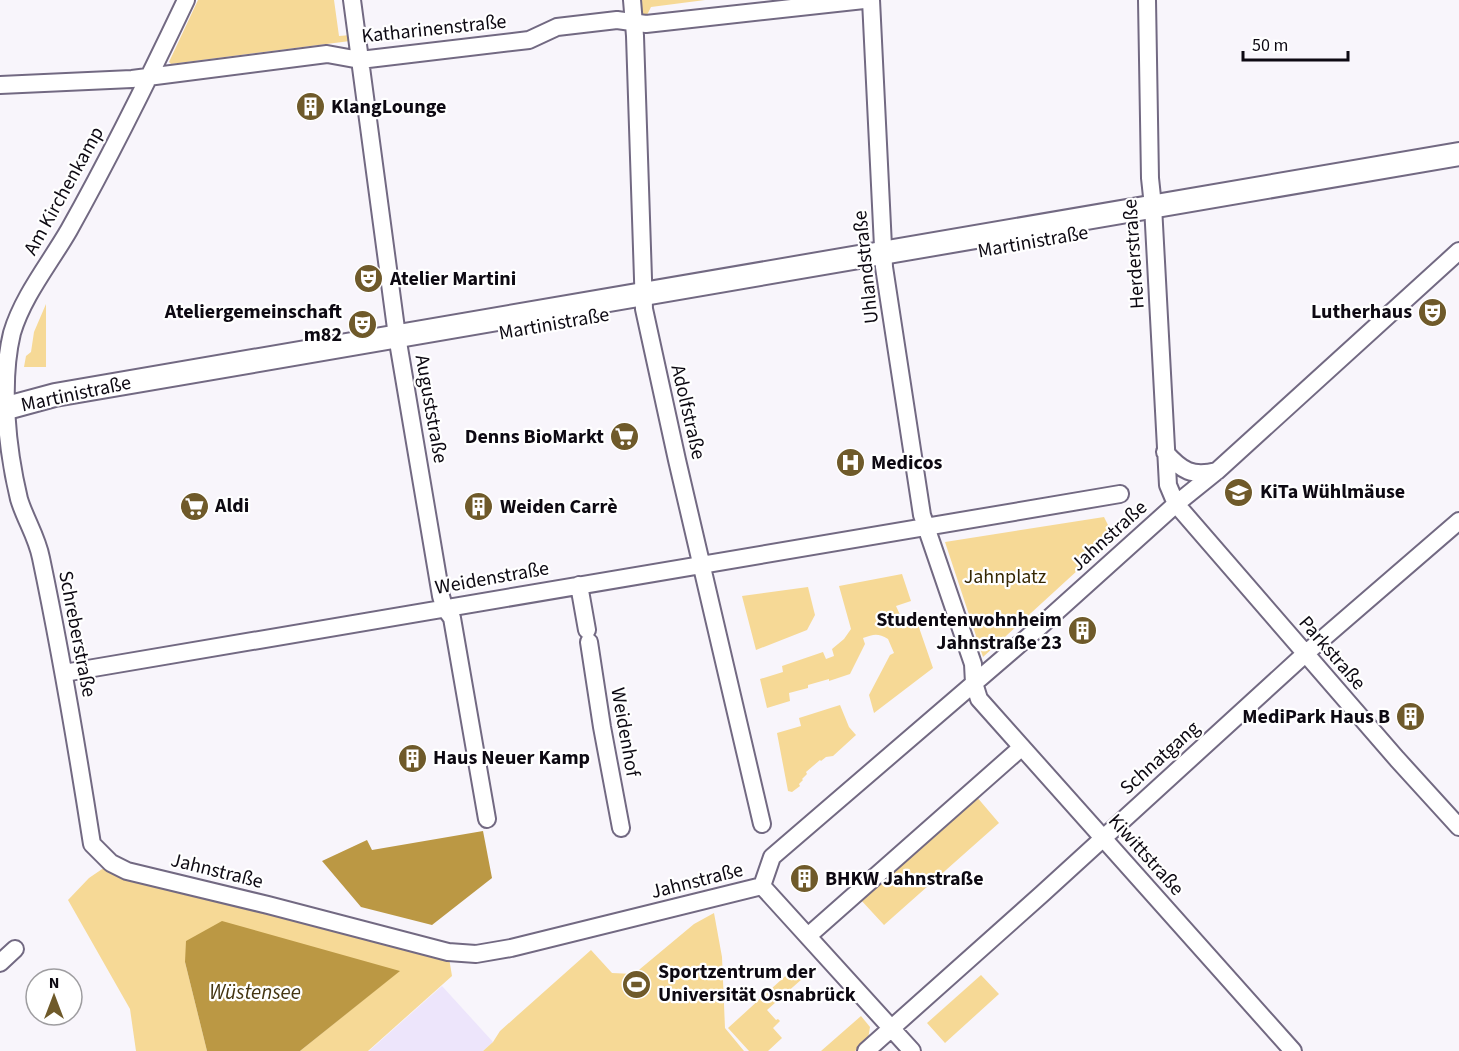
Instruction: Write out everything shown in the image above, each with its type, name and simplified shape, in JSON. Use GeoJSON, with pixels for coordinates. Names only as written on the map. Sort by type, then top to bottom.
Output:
{"type":"FeatureCollection","features":[{"type":"Feature","properties":{"kind":"main road","name":"Martinistraße"},"geometry":{"type":"LineString","coordinates":[[1154,214],[1459,154]]}},
{"type":"Feature","properties":{"kind":"main road","name":"Martinistraße"},"geometry":{"type":"LineString","coordinates":[[2,410],[50,409],[643,301],[1154,214],[1459,169]]}},
{"type":"Feature","properties":{"kind":"street","name":"Am Kirchenkamp"},"geometry":{"type":"LineString","coordinates":[[2,410],[9,346],[19,314],[69,230],[186,0]]}},
{"type":"Feature","properties":{"kind":"street","name":"Auguststraße"},"geometry":{"type":"LineString","coordinates":[[352,0],[399,344],[444,608],[452,618],[487,819]]}},
{"type":"Feature","properties":{"kind":"street","name":"Adolfstraße"},"geometry":{"type":"LineString","coordinates":[[632,0],[643,301],[762,824]]}},
{"type":"Feature","properties":{"kind":"street","name":"Katharinenstraße"},"geometry":{"type":"LineString","coordinates":[[0,85],[132,79],[327,54],[360,60],[530,40],[557,27],[617,20],[646,24],[864,0]]}},
{"type":"Feature","properties":{"kind":"street","name":"Uhlandstraße"},"geometry":{"type":"LineString","coordinates":[[871,0],[884,260],[922,515],[927,528]]}},
{"type":"Feature","properties":{"kind":"street","name":"Herderstraße"},"geometry":{"type":"LineString","coordinates":[[1147,0],[1150,178],[1154,214],[1168,485],[1176,504]]}},
{"type":"Feature","properties":{"kind":"street","name":"Jahnstraße"},"geometry":{"type":"LineString","coordinates":[[111,863],[127,871],[448,952],[476,954],[511,948],[762,886],[772,857],[974,683],[1176,504],[1217,471],[1459,251]]}},
{"type":"Feature","properties":{"kind":"street","name":"Schreberstraße"},"geometry":{"type":"LineString","coordinates":[[2,410],[20,500],[39,548],[64,672],[92,844],[111,863]]}},
{"type":"Feature","properties":{"kind":"street"},"geometry":{"type":"LineString","coordinates":[[1166,452],[1178,466],[1192,473],[1204,474],[1217,471]]}},
{"type":"Feature","properties":{"kind":"street"},"geometry":{"type":"LineString","coordinates":[[974,683],[973,664],[927,528],[1120,494]]}},
{"type":"Feature","properties":{"kind":"street","name":"Parkstraße"},"geometry":{"type":"LineString","coordinates":[[1176,504],[1305,654],[1459,827]]}},
{"type":"Feature","properties":{"kind":"street","name":"Schnatgang"},"geometry":{"type":"LineString","coordinates":[[866,1051],[1305,654],[1459,521]]}},
{"type":"Feature","properties":{"kind":"street","name":"Weidenstraße"},"geometry":{"type":"LineString","coordinates":[[64,672],[927,528]]}},
{"type":"Feature","properties":{"kind":"street","name":"Weidenhof"},"geometry":{"type":"LineString","coordinates":[[579,585],[621,828]]}},
{"type":"Feature","properties":{"kind":"street","name":"Kiwittstraße"},"geometry":{"type":"LineString","coordinates":[[974,683],[979,699],[1293,1051]]}},
{"type":"Feature","properties":{"kind":"street"},"geometry":{"type":"LineString","coordinates":[[808,936],[1022,747]]}},
{"type":"Feature","properties":{"kind":"street"},"geometry":{"type":"LineString","coordinates":[[762,886],[912,1051]]}},
{"type":"Feature","properties":{"kind":"street"},"geometry":{"type":"LineString","coordinates":[[0,963],[15,949]]}},
{"type":"Feature","properties":{"kind":"shaded area"},"geometry":{"type":"Polygon","coordinates":[[[442,986],[493,1042],[483,1051],[369,1051],[442,986]]]}},
{"type":"Feature","properties":{"kind":"green space"},"geometry":{"type":"Polygon","coordinates":[[[198,0],[334,0],[339,36],[351,35],[350,41],[171,64],[169,62],[198,0]]]}},
{"type":"Feature","properties":{"kind":"green space"},"geometry":{"type":"Polygon","coordinates":[[[637,0],[705,0],[651,7],[646,17],[640,15],[637,0]]]}},
{"type":"Feature","properties":{"kind":"green space"},"geometry":{"type":"Polygon","coordinates":[[[46,304],[46,367],[24,367],[26,356],[31,352],[34,332],[46,304]]]}},
{"type":"Feature","properties":{"kind":"green space","name":"Jahnplatz"},"geometry":{"type":"Polygon","coordinates":[[[1104,517],[1114,537],[983,657],[945,542],[1104,517]]]}},
{"type":"Feature","properties":{"kind":"green space"},"geometry":{"type":"Polygon","coordinates":[[[902,574],[911,601],[896,606],[901,617],[914,613],[933,668],[874,713],[869,695],[890,655],[894,653],[888,639],[879,635],[870,636],[863,638],[865,644],[850,674],[808,685],[808,688],[789,693],[790,701],[767,708],[760,679],[783,672],[782,666],[823,652],[826,659],[834,656],[832,649],[844,639],[851,629],[839,586],[902,574]]]}},
{"type":"Feature","properties":{"kind":"green space"},"geometry":{"type":"Polygon","coordinates":[[[808,587],[815,615],[807,630],[756,650],[742,596],[808,587]]]}},
{"type":"Feature","properties":{"kind":"green space"},"geometry":{"type":"Polygon","coordinates":[[[840,705],[849,727],[856,735],[833,756],[820,760],[806,772],[800,786],[792,792],[788,791],[777,733],[801,726],[799,718],[840,705]]]}},
{"type":"Feature","properties":{"kind":"green space"},"geometry":{"type":"Polygon","coordinates":[[[976,796],[999,823],[884,925],[860,899],[976,796]]]}},
{"type":"Feature","properties":{"kind":"green space"},"geometry":{"type":"Polygon","coordinates":[[[111,863],[448,952],[452,976],[368,1051],[300,1051],[399,971],[185,962],[207,1051],[136,1051],[130,1009],[68,900],[89,878],[111,863]]]}},
{"type":"Feature","properties":{"kind":"green space","name":"Sportzentrum der Universität Osnabrück"},"geometry":{"type":"Polygon","coordinates":[[[714,913],[722,957],[725,1028],[744,1051],[483,1051],[500,1031],[591,950],[612,973],[634,974],[694,924],[714,913]]]}},
{"type":"Feature","properties":{"kind":"green space"},"geometry":{"type":"Polygon","coordinates":[[[793,969],[802,979],[767,1010],[776,1020],[780,1021],[773,1028],[782,1038],[768,1051],[749,1051],[728,1028],[793,969]]]}},
{"type":"Feature","properties":{"kind":"green space"},"geometry":{"type":"Polygon","coordinates":[[[981,975],[999,994],[945,1043],[927,1023],[981,975]]]}},
{"type":"Feature","properties":{"kind":"green space"},"geometry":{"type":"Polygon","coordinates":[[[861,1016],[870,1027],[868,1039],[855,1051],[821,1051],[861,1016]]]}},
{"type":"Feature","properties":{"kind":"water"},"geometry":{"type":"Polygon","coordinates":[[[483,831],[492,878],[432,925],[361,907],[322,861],[367,840],[372,850],[483,831]]]}},
{"type":"Feature","properties":{"kind":"water","name":"Wüstensee"},"geometry":{"type":"Polygon","coordinates":[[[222,921],[400,971],[300,1051],[207,1051],[185,962],[186,941],[222,921]]]}},
{"type":"Feature","properties":{"kind":"place","name":"KlangLounge"},"geometry":{"type":"Point","coordinates":[310,107]}},
{"type":"Feature","properties":{"kind":"place","name":"Atelier Martini"},"geometry":{"type":"Point","coordinates":[369,279]}},
{"type":"Feature","properties":{"kind":"place","name":"Lutherhaus"},"geometry":{"type":"Point","coordinates":[1433,312]}},
{"type":"Feature","properties":{"kind":"place","name":"Ateliergemeinschaft m82"},"geometry":{"type":"Point","coordinates":[363,324]}},
{"type":"Feature","properties":{"kind":"place","name":"Denns BioMarkt"},"geometry":{"type":"Point","coordinates":[625,437]}},
{"type":"Feature","properties":{"kind":"place","name":"Medicos"},"geometry":{"type":"Point","coordinates":[850,463]}},
{"type":"Feature","properties":{"kind":"place","name":"KiTa Wühlmäuse"},"geometry":{"type":"Point","coordinates":[1239,492]}},
{"type":"Feature","properties":{"kind":"place","name":"Aldi"},"geometry":{"type":"Point","coordinates":[194,506]}},
{"type":"Feature","properties":{"kind":"place","name":"Weiden Carrè"},"geometry":{"type":"Point","coordinates":[479,507]}},
{"type":"Feature","properties":{"kind":"place","name":"Studentenwohnheim Jahnstraße 23"},"geometry":{"type":"Point","coordinates":[1083,631]}},
{"type":"Feature","properties":{"kind":"place","name":"MediPark Haus B"},"geometry":{"type":"Point","coordinates":[1411,717]}},
{"type":"Feature","properties":{"kind":"place","name":"Haus Neuer Kamp"},"geometry":{"type":"Point","coordinates":[412,758]}},
{"type":"Feature","properties":{"kind":"place","name":"BHKW Jahnstraße"},"geometry":{"type":"Point","coordinates":[804,879]}},
{"type":"Feature","properties":{"kind":"place","name":"Sportzentrum der Universität Osnabrück"},"geometry":{"type":"Point","coordinates":[637,984]}}]}
